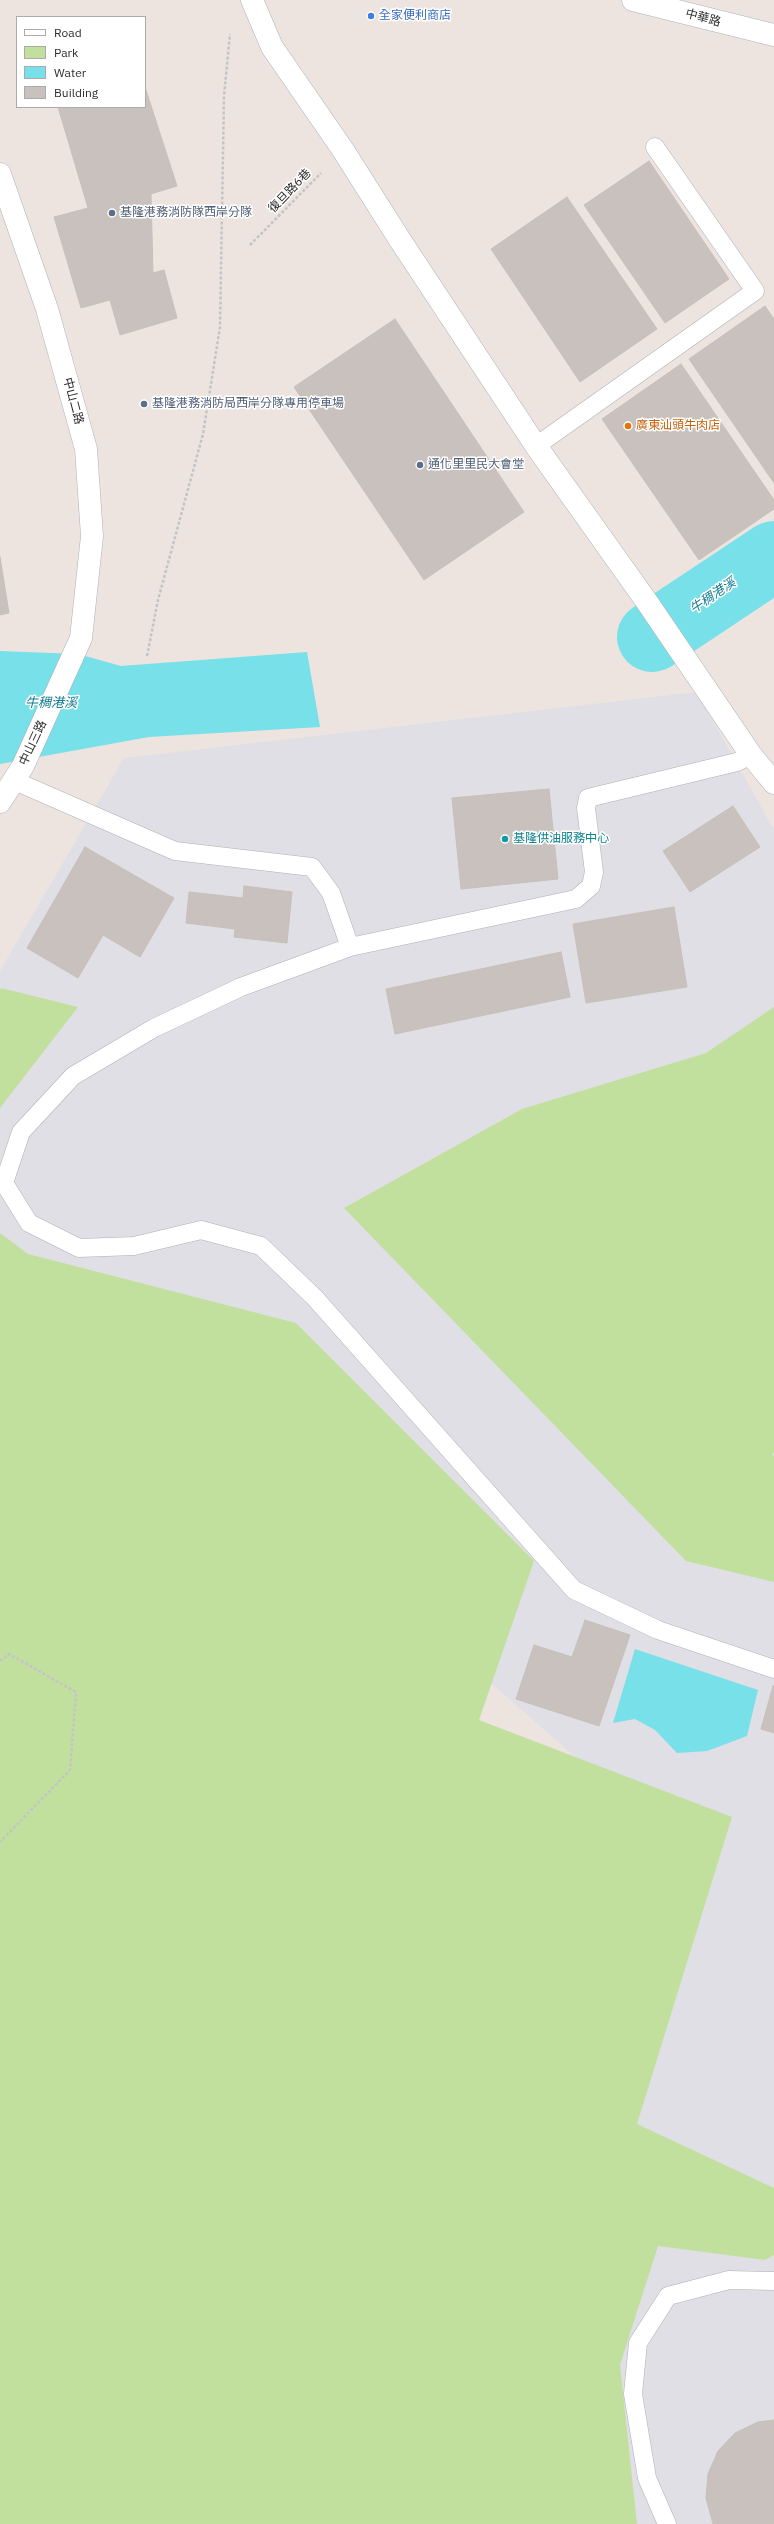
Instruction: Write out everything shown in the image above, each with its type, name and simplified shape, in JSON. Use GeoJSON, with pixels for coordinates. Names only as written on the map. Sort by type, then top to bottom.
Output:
{"type":"FeatureCollection","features":[{"type":"Feature","properties":{"kind":"street"},"geometry":{"type":"LineString","coordinates":[[252,0],[272,47],[343,150],[400,240],[536,446],[687,659],[751,754],[774,783]]}},
{"type":"Feature","properties":{"kind":"street","name":"中華路"},"geometry":{"type":"LineString","coordinates":[[633,0],[774,35]]}},
{"type":"Feature","properties":{"kind":"street","name":"中山二路"},"geometry":{"type":"LineString","coordinates":[[0,174],[47,309],[86,450],[92,536],[81,638]]}},
{"type":"Feature","properties":{"kind":"street","name":"中山三路"},"geometry":{"type":"LineString","coordinates":[[0,802],[19,774],[81,638]]}},
{"type":"Feature","properties":{"kind":"lane"},"geometry":{"type":"LineString","coordinates":[[536,446],[755,291],[655,147]]}},
{"type":"Feature","properties":{"kind":"lane"},"geometry":{"type":"LineString","coordinates":[[751,754],[737,762],[588,798],[586,808],[594,872],[591,886],[576,899],[350,947],[234,990],[154,1028],[73,1076],[21,1132],[4,1184],[29,1222],[79,1248],[134,1246],[201,1230],[261,1246],[315,1298],[574,1590],[658,1630],[774,1669]]}},
{"type":"Feature","properties":{"kind":"lane"},"geometry":{"type":"LineString","coordinates":[[19,774],[175,851],[312,867],[331,892],[350,947]]}},
{"type":"Feature","properties":{"kind":"lane"},"geometry":{"type":"LineString","coordinates":[[667,2524],[647,2478],[633,2394],[638,2343],[668,2296],[729,2280],[774,2281]]}},
{"type":"Feature","properties":{"kind":"path"},"geometry":{"type":"LineString","coordinates":[[147,656],[158,600],[203,434],[220,327],[224,96],[231,30]]}},
{"type":"Feature","properties":{"kind":"path","name":"復旦路6巷"},"geometry":{"type":"LineString","coordinates":[[250,245],[343,150]]}},
{"type":"Feature","properties":{"kind":"path"},"geometry":{"type":"LineString","coordinates":[[0,1661],[9,1654],[76,1692],[70,1770],[0,1842]]}},
{"type":"Feature","properties":{"kind":"shaded area"},"geometry":{"type":"Polygon","coordinates":[[[697,692],[774,830],[774,2524],[557,2524],[675,1845],[0,1250],[0,971],[124,758],[697,692]]]}},
{"type":"Feature","properties":{"kind":"green space"},"geometry":{"type":"Polygon","coordinates":[[[1,988],[78,1007],[0,1108],[0,990],[1,988]]]}},
{"type":"Feature","properties":{"kind":"green space"},"geometry":{"type":"Polygon","coordinates":[[[774,1007],[774,1452],[772,1455],[774,1456],[774,1582],[686,1561],[344,1208],[522,1109],[706,1053],[774,1007]]]}},
{"type":"Feature","properties":{"kind":"green space"},"geometry":{"type":"Polygon","coordinates":[[[0,1233],[28,1254],[296,1323],[534,1561],[479,1720],[732,1817],[637,2124],[774,2188],[774,2255],[765,2260],[658,2246],[620,2365],[637,2524],[0,2524],[0,1233]]]}},
{"type":"Feature","properties":{"kind":"water","name":"牛稠港溪"},"geometry":{"type":"Polygon","coordinates":[[[0,651],[78,654],[121,666],[307,652],[320,727],[149,737],[0,764],[0,651]]]}},
{"type":"Feature","properties":{"kind":"water"},"geometry":{"type":"Polygon","coordinates":[[[635,1649],[758,1690],[747,1736],[707,1751],[677,1753],[655,1730],[635,1719],[613,1723],[635,1649]]]}},
{"type":"Feature","properties":{"kind":"building","name":"基隆港務消防隊西岸分隊"},"geometry":{"type":"Polygon","coordinates":[[[146,90],[177,186],[151,194],[153,273],[164,270],[177,318],[120,335],[110,300],[81,308],[54,217],[88,208],[58,108],[146,108],[146,90]]]}},
{"type":"Feature","properties":{"kind":"building"},"geometry":{"type":"Polygon","coordinates":[[[649,161],[729,279],[665,323],[584,205],[649,161]]]}},
{"type":"Feature","properties":{"kind":"building"},"geometry":{"type":"Polygon","coordinates":[[[567,197],[657,329],[580,382],[491,249],[567,197]]]}},
{"type":"Feature","properties":{"kind":"building"},"geometry":{"type":"Polygon","coordinates":[[[765,306],[774,319],[774,483],[689,359],[765,306]]]}},
{"type":"Feature","properties":{"kind":"building","name":"通化里里民大會堂"},"geometry":{"type":"Polygon","coordinates":[[[395,319],[524,512],[424,580],[294,387],[395,319]]]}},
{"type":"Feature","properties":{"kind":"building"},"geometry":{"type":"Polygon","coordinates":[[[681,364],[774,500],[774,509],[699,560],[602,419],[681,364]]]}},
{"type":"Feature","properties":{"kind":"building"},"geometry":{"type":"Polygon","coordinates":[[[0,557],[9,613],[0,615],[0,557]]]}},
{"type":"Feature","properties":{"kind":"building","name":"基隆供油服務中心"},"geometry":{"type":"Polygon","coordinates":[[[549,789],[558,879],[461,889],[452,798],[549,789]]]}},
{"type":"Feature","properties":{"kind":"building"},"geometry":{"type":"Polygon","coordinates":[[[733,806],[760,847],[690,892],[663,851],[733,806]]]}},
{"type":"Feature","properties":{"kind":"building"},"geometry":{"type":"Polygon","coordinates":[[[85,847],[174,898],[140,957],[103,935],[78,978],[27,948],[85,847]]]}},
{"type":"Feature","properties":{"kind":"building"},"geometry":{"type":"Polygon","coordinates":[[[244,886],[292,892],[287,943],[234,937],[235,929],[186,923],[189,892],[243,898],[244,886]]]}},
{"type":"Feature","properties":{"kind":"building"},"geometry":{"type":"Polygon","coordinates":[[[674,907],[687,987],[586,1003],[573,924],[674,907]]]}},
{"type":"Feature","properties":{"kind":"building"},"geometry":{"type":"Polygon","coordinates":[[[561,952],[570,997],[395,1034],[386,989],[561,952]]]}},
{"type":"Feature","properties":{"kind":"building"},"geometry":{"type":"Polygon","coordinates":[[[585,1620],[630,1635],[599,1726],[516,1699],[534,1645],[572,1657],[585,1620]]]}},
{"type":"Feature","properties":{"kind":"building"},"geometry":{"type":"Polygon","coordinates":[[[774,1686],[774,1733],[761,1729],[774,1686]]]}},
{"type":"Feature","properties":{"kind":"building"},"geometry":{"type":"Polygon","coordinates":[[[774,2420],[774,2524],[713,2524],[706,2498],[708,2474],[718,2451],[735,2433],[758,2422],[774,2420]]]}},
{"type":"Feature","properties":{"kind":"waterway","name":"牛稠港溪"},"geometry":{"type":"LineString","coordinates":[[652,637],[774,556]]}},
{"type":"Feature","properties":{"kind":"place","name":"全家便利商店"},"geometry":{"type":"Point","coordinates":[371,16]}},
{"type":"Feature","properties":{"kind":"place","name":"基隆港務消防隊西岸分隊"},"geometry":{"type":"Point","coordinates":[112,213]}},
{"type":"Feature","properties":{"kind":"place","name":"基隆港務消防局西岸分隊專用停車場"},"geometry":{"type":"Point","coordinates":[144,404]}},
{"type":"Feature","properties":{"kind":"place","name":"廣東汕頭牛肉店"},"geometry":{"type":"Point","coordinates":[628,426]}},
{"type":"Feature","properties":{"kind":"place","name":"通化里里民大會堂"},"geometry":{"type":"Point","coordinates":[420,465]}},
{"type":"Feature","properties":{"kind":"place","name":"基隆供油服務中心"},"geometry":{"type":"Point","coordinates":[505,839]}}]}
